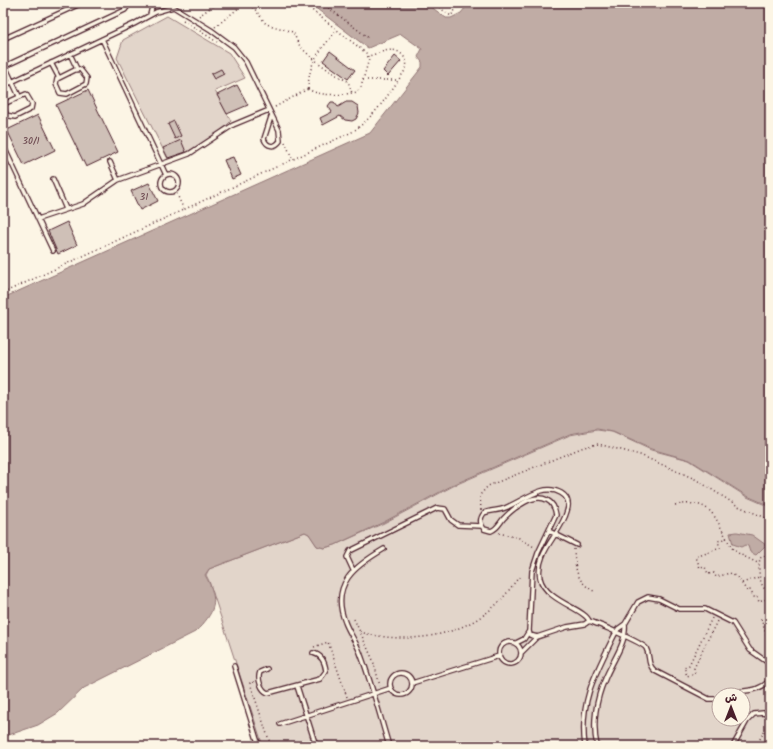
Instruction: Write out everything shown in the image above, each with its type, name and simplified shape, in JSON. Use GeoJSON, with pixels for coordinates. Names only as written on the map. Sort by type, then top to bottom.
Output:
{"type":"FeatureCollection","features":[{"type":"Feature","properties":{"kind":"lane"},"geometry":{"type":"LineString","coordinates":[[3,40],[82,3]]}},
{"type":"Feature","properties":{"kind":"lane"},"geometry":{"type":"LineString","coordinates":[[4,67],[125,10],[130,3]]}},
{"type":"Feature","properties":{"kind":"lane"},"geometry":{"type":"LineString","coordinates":[[150,14],[154,3]]}},
{"type":"Feature","properties":{"kind":"lane"},"geometry":{"type":"LineString","coordinates":[[166,3],[227,40],[241,54],[280,135],[280,142],[275,146],[271,146],[266,142],[265,136],[271,117]]}},
{"type":"Feature","properties":{"kind":"lane"},"geometry":{"type":"LineString","coordinates":[[3,86],[102,39],[150,14],[172,7]]}},
{"type":"Feature","properties":{"kind":"lane"},"geometry":{"type":"LineString","coordinates":[[102,39],[166,175]]}},
{"type":"Feature","properties":{"kind":"lane"},"geometry":{"type":"LineString","coordinates":[[70,54],[77,69],[84,72],[87,82],[84,86],[67,94],[62,94],[58,90],[56,84],[59,78],[77,69]]}},
{"type":"Feature","properties":{"kind":"lane"},"geometry":{"type":"LineString","coordinates":[[3,62],[4,67],[19,96]]}},
{"type":"Feature","properties":{"kind":"lane"},"geometry":{"type":"LineString","coordinates":[[51,63],[59,78]]}},
{"type":"Feature","properties":{"kind":"lane"},"geometry":{"type":"LineString","coordinates":[[24,94],[28,95],[32,107],[15,117],[6,115],[4,105],[19,96],[24,94]]}},
{"type":"Feature","properties":{"kind":"lane"},"geometry":{"type":"LineString","coordinates":[[38,218],[88,201],[118,180],[189,154],[233,125],[269,110]]}},
{"type":"Feature","properties":{"kind":"lane"},"geometry":{"type":"LineString","coordinates":[[3,145],[53,251]]}},
{"type":"Feature","properties":{"kind":"lane"},"geometry":{"type":"LineString","coordinates":[[110,162],[118,180]]}},
{"type":"Feature","properties":{"kind":"lane"},"geometry":{"type":"LineString","coordinates":[[173,174],[178,178],[179,185],[175,190],[169,192],[162,187],[162,179],[166,175],[173,174]]}},
{"type":"Feature","properties":{"kind":"lane"},"geometry":{"type":"LineString","coordinates":[[52,179],[66,209]]}},
{"type":"Feature","properties":{"kind":"lane"},"geometry":{"type":"LineString","coordinates":[[482,526],[482,516],[488,511],[499,510],[540,491],[555,490],[562,493],[569,505],[567,512],[540,563],[540,579],[549,593],[586,616],[589,621],[639,642],[645,647],[649,664],[655,671],[711,699]]}},
{"type":"Feature","properties":{"kind":"lane"},"geometry":{"type":"LineString","coordinates":[[353,570],[346,557],[350,551],[438,508],[445,509],[451,520],[458,525],[482,526],[491,531],[497,528],[505,516],[517,507],[532,499],[541,498],[550,502],[555,510],[554,520],[539,551],[530,580],[529,631],[524,639],[516,643],[507,642],[503,644],[500,647],[499,656],[505,664],[510,665],[519,661],[522,652],[537,637],[567,627],[586,624],[589,621]]}},
{"type":"Feature","properties":{"kind":"lane"},"geometry":{"type":"LineString","coordinates":[[549,531],[576,544]]}},
{"type":"Feature","properties":{"kind":"lane"},"geometry":{"type":"LineString","coordinates":[[384,549],[363,561],[353,570],[345,583],[342,592],[342,611],[348,629],[361,654],[389,746]]}},
{"type":"Feature","properties":{"kind":"lane"},"geometry":{"type":"LineString","coordinates":[[585,746],[584,719],[589,688],[616,633],[626,624],[638,602],[648,597],[659,598],[679,609],[701,608],[719,615],[735,625],[750,650],[770,664]]}},
{"type":"Feature","properties":{"kind":"lane"},"geometry":{"type":"LineString","coordinates":[[597,746],[595,726],[599,694],[604,679],[624,637],[626,624]]}},
{"type":"Feature","properties":{"kind":"lane"},"geometry":{"type":"LineString","coordinates":[[529,631],[530,635],[537,637]]}},
{"type":"Feature","properties":{"kind":"lane"},"geometry":{"type":"LineString","coordinates":[[516,643],[522,652]]}},
{"type":"Feature","properties":{"kind":"lane"},"geometry":{"type":"LineString","coordinates":[[267,669],[260,672],[259,680],[262,689],[268,693],[320,679],[325,674],[326,668],[322,658],[313,653]]}},
{"type":"Feature","properties":{"kind":"lane"},"geometry":{"type":"LineString","coordinates":[[412,683],[499,656]]}},
{"type":"Feature","properties":{"kind":"lane"},"geometry":{"type":"LineString","coordinates":[[234,666],[259,746]]}},
{"type":"Feature","properties":{"kind":"lane"},"geometry":{"type":"LineString","coordinates":[[397,674],[407,674],[412,683],[411,689],[406,694],[399,694],[391,688],[391,681],[397,674]]}},
{"type":"Feature","properties":{"kind":"lane"},"geometry":{"type":"LineString","coordinates":[[751,691],[757,690],[770,680]]}},
{"type":"Feature","properties":{"kind":"lane"},"geometry":{"type":"LineString","coordinates":[[297,686],[316,746]]}},
{"type":"Feature","properties":{"kind":"lane"},"geometry":{"type":"LineString","coordinates":[[280,724],[391,688]]}},
{"type":"Feature","properties":{"kind":"lane"},"geometry":{"type":"LineString","coordinates":[[733,746],[754,714],[763,713],[770,715]]}},
{"type":"Feature","properties":{"kind":"path"},"geometry":{"type":"LineString","coordinates":[[195,20],[217,3]]}},
{"type":"Feature","properties":{"kind":"path"},"geometry":{"type":"LineString","coordinates":[[212,30],[243,3],[254,8],[266,24],[293,32],[300,46],[329,72],[348,81],[352,93]]}},
{"type":"Feature","properties":{"kind":"path"},"geometry":{"type":"LineString","coordinates":[[303,3],[338,29],[369,56]]}},
{"type":"Feature","properties":{"kind":"path"},"geometry":{"type":"LineString","coordinates":[[322,3],[370,39]]}},
{"type":"Feature","properties":{"kind":"path"},"geometry":{"type":"LineString","coordinates":[[433,3],[451,16],[460,3]]}},
{"type":"Feature","properties":{"kind":"path"},"geometry":{"type":"LineString","coordinates":[[180,18],[218,43]]}},
{"type":"Feature","properties":{"kind":"path"},"geometry":{"type":"LineString","coordinates":[[308,89],[309,73],[315,59],[338,29]]}},
{"type":"Feature","properties":{"kind":"path"},"geometry":{"type":"LineString","coordinates":[[3,293],[352,132],[365,123],[399,80],[407,64],[400,52],[392,49],[369,56]]}},
{"type":"Feature","properties":{"kind":"path"},"geometry":{"type":"LineString","coordinates":[[308,89],[318,93],[352,93],[359,90],[369,56]]}},
{"type":"Feature","properties":{"kind":"path"},"geometry":{"type":"LineString","coordinates":[[363,80],[399,80]]}},
{"type":"Feature","properties":{"kind":"path"},"geometry":{"type":"LineString","coordinates":[[3,93],[15,87]]}},
{"type":"Feature","properties":{"kind":"path"},"geometry":{"type":"LineString","coordinates":[[269,110],[308,89]]}},
{"type":"Feature","properties":{"kind":"path"},"geometry":{"type":"LineString","coordinates":[[280,135],[293,160]]}},
{"type":"Feature","properties":{"kind":"path"},"geometry":{"type":"LineString","coordinates":[[175,190],[184,210]]}},
{"type":"Feature","properties":{"kind":"path"},"geometry":{"type":"LineString","coordinates":[[482,516],[480,495],[488,486],[584,447],[598,444],[640,455],[664,464],[695,479],[738,506],[766,518]]}},
{"type":"Feature","properties":{"kind":"path"},"geometry":{"type":"LineString","coordinates":[[675,505],[692,502],[704,506],[712,513],[734,551],[744,558],[750,559],[759,564]]}},
{"type":"Feature","properties":{"kind":"path"},"geometry":{"type":"LineString","coordinates":[[491,531],[519,538],[539,551]]}},
{"type":"Feature","properties":{"kind":"path"},"geometry":{"type":"LineString","coordinates":[[727,538],[718,541],[720,548],[696,557],[700,568],[705,567],[708,574],[714,573],[716,577],[730,573],[738,578],[747,591],[750,590],[754,597],[757,596],[759,602],[770,598]]}},
{"type":"Feature","properties":{"kind":"path"},"geometry":{"type":"LineString","coordinates":[[576,544],[576,573],[581,582],[594,591]]}},
{"type":"Feature","properties":{"kind":"path"},"geometry":{"type":"LineString","coordinates":[[770,558],[768,554],[760,558],[759,564],[760,577],[763,587],[770,594]]}},
{"type":"Feature","properties":{"kind":"path"},"geometry":{"type":"LineString","coordinates":[[360,632],[380,637],[404,638],[444,634],[488,612],[499,602],[520,576]]}},
{"type":"Feature","properties":{"kind":"path"},"geometry":{"type":"LineString","coordinates":[[742,583],[760,577]]}},
{"type":"Feature","properties":{"kind":"path"},"geometry":{"type":"LineString","coordinates":[[714,613],[689,665],[684,667],[687,676],[695,673],[694,668],[719,615]]}},
{"type":"Feature","properties":{"kind":"path"},"geometry":{"type":"LineString","coordinates":[[354,619],[373,660],[382,691]]}},
{"type":"Feature","properties":{"kind":"path"},"geometry":{"type":"LineString","coordinates":[[761,619],[770,646]]}},
{"type":"Feature","properties":{"kind":"path"},"geometry":{"type":"LineString","coordinates":[[314,647],[328,642],[349,702]]}},
{"type":"Feature","properties":{"kind":"path"},"geometry":{"type":"LineString","coordinates":[[259,680],[250,683],[271,746]]}},
{"type":"Feature","properties":{"kind":"path"},"geometry":{"type":"LineString","coordinates":[[756,746],[770,721]]}},
{"type":"Feature","properties":{"kind":"shaded area"},"geometry":{"type":"Polygon","coordinates":[[[309,3],[426,3],[446,18],[451,18],[461,13],[469,3],[770,3],[770,506],[747,496],[690,460],[651,449],[613,432],[597,429],[570,434],[455,484],[384,522],[335,545],[324,548],[317,546],[309,534],[305,532],[209,569],[205,575],[213,592],[213,606],[207,619],[195,632],[84,688],[58,713],[38,725],[3,737],[3,298],[370,133],[422,67],[422,62],[418,57],[422,49],[401,34],[368,48],[309,3]]]}},
{"type":"Feature","properties":{"kind":"shaded area"},"geometry":{"type":"Polygon","coordinates":[[[167,16],[229,53],[245,78],[215,91],[231,121],[211,138],[169,161],[117,58],[123,40],[167,16]]]}},
{"type":"Feature","properties":{"kind":"shaded area"},"geometry":{"type":"Polygon","coordinates":[[[597,430],[612,432],[651,450],[689,460],[747,497],[770,507],[770,743],[768,746],[263,746],[206,575],[209,569],[305,532],[309,534],[317,546],[324,548],[335,545],[384,523],[455,485],[570,435],[597,430]]]}},
{"type":"Feature","properties":{"kind":"shaded area"},"geometry":{"type":"Polygon","coordinates":[[[737,532],[752,535],[766,545],[756,555],[750,552],[748,546],[745,545],[741,547],[733,544],[730,533],[737,532]]]}},
{"type":"Feature","properties":{"kind":"building"},"geometry":{"type":"Polygon","coordinates":[[[330,51],[355,70],[348,79],[323,61],[330,51]]]}},
{"type":"Feature","properties":{"kind":"building"},"geometry":{"type":"Polygon","coordinates":[[[395,56],[401,61],[388,76],[383,71],[395,56]]]}},
{"type":"Feature","properties":{"kind":"building"},"geometry":{"type":"Polygon","coordinates":[[[221,69],[224,74],[214,79],[211,74],[221,69]]]}},
{"type":"Feature","properties":{"kind":"building"},"geometry":{"type":"Polygon","coordinates":[[[237,85],[248,105],[227,114],[217,95],[237,85]]]}},
{"type":"Feature","properties":{"kind":"building"},"geometry":{"type":"Polygon","coordinates":[[[88,90],[118,152],[86,167],[56,105],[88,90]]]}},
{"type":"Feature","properties":{"kind":"building"},"geometry":{"type":"Polygon","coordinates":[[[331,102],[334,102],[338,107],[346,102],[352,102],[358,106],[359,113],[356,119],[352,121],[345,120],[340,116],[323,125],[320,118],[332,112],[328,106],[331,102]]]}},
{"type":"Feature","properties":{"kind":"building"},"geometry":{"type":"Polygon","coordinates":[[[38,115],[55,150],[24,165],[7,130],[38,115]]]}},
{"type":"Feature","properties":{"kind":"building"},"geometry":{"type":"Polygon","coordinates":[[[174,121],[181,136],[175,139],[168,124],[174,121]]]}},
{"type":"Feature","properties":{"kind":"building"},"geometry":{"type":"Polygon","coordinates":[[[181,140],[186,152],[168,158],[163,148],[181,140]]]}},
{"type":"Feature","properties":{"kind":"building"},"geometry":{"type":"Polygon","coordinates":[[[233,157],[241,175],[232,179],[224,160],[233,157]]]}},
{"type":"Feature","properties":{"kind":"building"},"geometry":{"type":"Polygon","coordinates":[[[149,183],[158,201],[140,210],[131,191],[149,183]]]}},
{"type":"Feature","properties":{"kind":"building"},"geometry":{"type":"Polygon","coordinates":[[[67,222],[77,245],[58,254],[48,231],[67,222]]]}}]}
